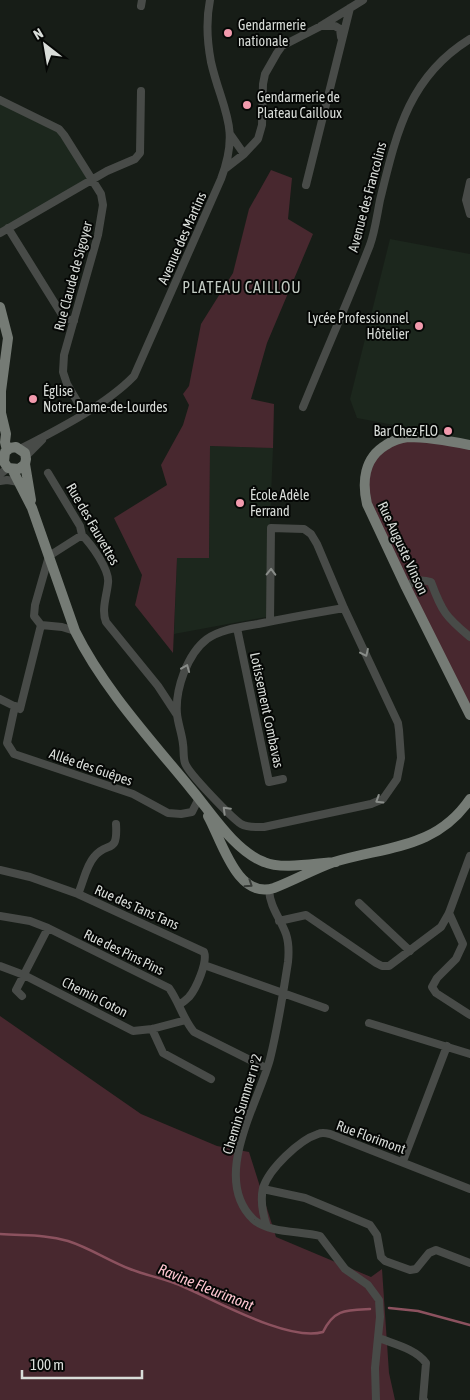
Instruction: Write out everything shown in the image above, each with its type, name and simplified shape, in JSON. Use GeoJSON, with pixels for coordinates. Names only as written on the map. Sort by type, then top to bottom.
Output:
{"type":"FeatureCollection","features":[{"type":"Feature","properties":{"kind":"main road"},"geometry":{"type":"LineString","coordinates":[[0,307],[8,338],[1,391],[1,413],[19,482],[32,508]]}},
{"type":"Feature","properties":{"kind":"main road","name":"Rue Auguste Vinson"},"geometry":{"type":"LineString","coordinates":[[470,445],[406,437],[392,441],[380,449],[369,462],[364,490],[367,504],[470,715]]}},
{"type":"Feature","properties":{"kind":"main road"},"geometry":{"type":"LineString","coordinates":[[12,460],[32,508],[75,631],[84,650],[102,677],[196,795],[234,840],[252,857]]}},
{"type":"Feature","properties":{"kind":"main road"},"geometry":{"type":"LineString","coordinates":[[196,795],[238,874],[247,884],[259,890],[272,889],[336,862],[425,838],[444,827],[461,812],[470,799]]}},
{"type":"Feature","properties":{"kind":"main road"},"geometry":{"type":"LineString","coordinates":[[229,860],[241,854],[264,863],[277,865],[336,862]]}},
{"type":"Feature","properties":{"kind":"main road"},"geometry":{"type":"LineString","coordinates":[[272,889],[279,880],[277,865]]}},
{"type":"Feature","properties":{"kind":"street","name":"Avenue des Martins"},"geometry":{"type":"LineString","coordinates":[[12,460],[113,395],[134,376],[226,168],[230,134],[226,109],[209,50],[208,14],[210,0]]}},
{"type":"Feature","properties":{"kind":"street"},"geometry":{"type":"LineString","coordinates":[[226,168],[244,154],[258,138],[262,125],[265,74],[282,46],[321,26],[363,0]]}},
{"type":"Feature","properties":{"kind":"street"},"geometry":{"type":"LineString","coordinates":[[306,185],[350,8]]}},
{"type":"Feature","properties":{"kind":"street"},"geometry":{"type":"LineString","coordinates":[[321,26],[335,26],[340,29],[341,40]]}},
{"type":"Feature","properties":{"kind":"street","name":"Avenue des Francolins"},"geometry":{"type":"LineString","coordinates":[[303,407],[370,243],[395,141],[404,115],[417,92],[432,73],[450,54],[470,39]]}},
{"type":"Feature","properties":{"kind":"street"},"geometry":{"type":"LineString","coordinates":[[0,233],[107,171],[135,160],[140,153],[141,91]]}},
{"type":"Feature","properties":{"kind":"street","name":"Rue Claude de Sigoyer"},"geometry":{"type":"LineString","coordinates":[[0,100],[59,129],[101,194],[103,213],[88,274],[64,355],[63,372],[67,384],[84,413]]}},
{"type":"Feature","properties":{"kind":"street"},"geometry":{"type":"LineString","coordinates":[[230,134],[244,154]]}},
{"type":"Feature","properties":{"kind":"street"},"geometry":{"type":"LineString","coordinates":[[470,182],[466,200],[470,214]]}},
{"type":"Feature","properties":{"kind":"street"},"geometry":{"type":"LineString","coordinates":[[8,228],[64,318],[74,321]]}},
{"type":"Feature","properties":{"kind":"street","name":"Rue des Fauvettes"},"geometry":{"type":"LineString","coordinates":[[48,473],[80,526],[82,535],[89,542],[107,572],[109,580],[103,616],[106,622],[158,686],[177,715]]}},
{"type":"Feature","properties":{"kind":"street"},"geometry":{"type":"LineString","coordinates":[[0,481],[19,482]]}},
{"type":"Feature","properties":{"kind":"street"},"geometry":{"type":"LineString","coordinates":[[270,621],[271,528],[304,529],[311,534],[317,544],[344,608],[398,723],[401,758],[397,778],[383,799],[371,804],[264,827],[251,827],[242,825],[231,816],[185,763],[177,715],[177,702],[184,673],[191,658],[205,640],[214,634],[270,621],[344,608]]}},
{"type":"Feature","properties":{"kind":"street"},"geometry":{"type":"LineString","coordinates":[[75,631],[62,627],[41,625],[34,616],[34,605],[49,556],[82,535]]}},
{"type":"Feature","properties":{"kind":"street"},"geometry":{"type":"LineString","coordinates":[[406,586],[412,582],[422,580],[431,582],[449,620],[470,637]]}},
{"type":"Feature","properties":{"kind":"street","name":"Allée des Guêpes"},"geometry":{"type":"LineString","coordinates":[[41,625],[20,709],[15,706],[7,743],[14,754],[133,794],[168,813],[181,814],[192,812],[196,795]]}},
{"type":"Feature","properties":{"kind":"street","name":"Lotissement Combavas"},"geometry":{"type":"LineString","coordinates":[[237,628],[269,782],[284,779]]}},
{"type":"Feature","properties":{"kind":"street"},"geometry":{"type":"LineString","coordinates":[[0,699],[15,706]]}},
{"type":"Feature","properties":{"kind":"street"},"geometry":{"type":"LineString","coordinates":[[173,766],[185,763]]}},
{"type":"Feature","properties":{"kind":"street"},"geometry":{"type":"LineString","coordinates":[[195,776],[196,795]]}},
{"type":"Feature","properties":{"kind":"street"},"geometry":{"type":"LineString","coordinates":[[78,894],[93,858],[114,844],[116,840],[116,824]]}},
{"type":"Feature","properties":{"kind":"street"},"geometry":{"type":"LineString","coordinates":[[279,922],[306,915],[382,966],[394,964],[441,927],[449,913],[470,856]]}},
{"type":"Feature","properties":{"kind":"street","name":"Rue des Tans Tans"},"geometry":{"type":"LineString","coordinates":[[0,870],[30,877],[78,894],[204,952],[206,956],[204,965]]}},
{"type":"Feature","properties":{"kind":"street","name":"Chemin Summer n°2"},"geometry":{"type":"LineString","coordinates":[[272,889],[272,907],[286,934],[289,946],[288,962],[270,1060],[240,1144],[236,1178],[238,1191],[243,1204],[255,1221],[267,1227],[320,1236],[345,1269],[368,1286],[379,1300],[379,1338],[375,1368],[376,1400]]}},
{"type":"Feature","properties":{"kind":"street"},"geometry":{"type":"LineString","coordinates":[[359,903],[410,951]]}},
{"type":"Feature","properties":{"kind":"street"},"geometry":{"type":"LineString","coordinates":[[449,913],[463,944],[456,958],[437,978],[432,987],[436,993],[470,1015]]}},
{"type":"Feature","properties":{"kind":"street","name":"Rue des Pins Pins"},"geometry":{"type":"LineString","coordinates":[[0,916],[30,921],[48,928],[169,988],[194,1032],[266,1068]]}},
{"type":"Feature","properties":{"kind":"street"},"geometry":{"type":"LineString","coordinates":[[22,996],[16,990],[48,928]]}},
{"type":"Feature","properties":{"kind":"street"},"geometry":{"type":"LineString","coordinates":[[179,1005],[189,996],[204,965],[325,1008]]}},
{"type":"Feature","properties":{"kind":"street","name":"Chemin Coton"},"geometry":{"type":"LineString","coordinates":[[0,966],[24,975],[133,1031],[152,1029],[186,1020]]}},
{"type":"Feature","properties":{"kind":"street"},"geometry":{"type":"LineString","coordinates":[[369,1023],[470,1054]]}},
{"type":"Feature","properties":{"kind":"street"},"geometry":{"type":"LineString","coordinates":[[152,1029],[163,1053],[211,1079]]}},
{"type":"Feature","properties":{"kind":"street"},"geometry":{"type":"LineString","coordinates":[[403,1162],[447,1046]]}},
{"type":"Feature","properties":{"kind":"street","name":"Rue Florimont"},"geometry":{"type":"LineString","coordinates":[[263,1189],[269,1176],[290,1152],[307,1138],[320,1133],[330,1134],[470,1189]]}},
{"type":"Feature","properties":{"kind":"street"},"geometry":{"type":"LineString","coordinates":[[267,1227],[262,1206],[263,1189],[304,1198],[370,1226],[377,1235],[381,1257],[385,1261],[410,1270],[416,1268],[428,1253],[436,1250],[470,1263]]}},
{"type":"Feature","properties":{"kind":"street"},"geometry":{"type":"LineString","coordinates":[[379,1338],[415,1353],[426,1363],[422,1399],[424,1400]]}},
{"type":"Feature","properties":{"kind":"shaded area"},"geometry":{"type":"Polygon","coordinates":[[[0,100],[59,129],[92,180],[0,233],[0,100]]]}},
{"type":"Feature","properties":{"kind":"shaded area"},"geometry":{"type":"Polygon","coordinates":[[[271,170],[292,178],[288,219],[313,234],[267,343],[251,399],[274,404],[273,448],[210,446],[209,558],[177,558],[173,653],[135,605],[142,575],[114,518],[167,485],[161,465],[183,425],[189,405],[183,394],[189,386],[201,324],[233,273],[249,209],[271,170]]]}},
{"type":"Feature","properties":{"kind":"shaded area","name":"Lycée Professionnel Hôtelier"},"geometry":{"type":"Polygon","coordinates":[[[390,239],[470,254],[470,445],[440,440],[441,434],[357,418],[350,399],[390,239]]]}},
{"type":"Feature","properties":{"kind":"shaded area"},"geometry":{"type":"Polygon","coordinates":[[[406,437],[470,445],[470,715],[367,504],[369,462],[406,437]]]}},
{"type":"Feature","properties":{"kind":"shaded area","name":"École Adèle Ferrand"},"geometry":{"type":"Polygon","coordinates":[[[210,446],[273,448],[266,617],[174,634],[177,558],[209,558],[210,446]]]}},
{"type":"Feature","properties":{"kind":"shaded area"},"geometry":{"type":"Polygon","coordinates":[[[0,1016],[141,1114],[217,1146],[249,1152],[276,1237],[371,1277],[382,1269],[389,1373],[395,1400],[0,1400],[0,1016]]]}},
{"type":"Feature","properties":{"kind":"waterway","name":"Ravine Fleurimont"},"geometry":{"type":"LineString","coordinates":[[0,1234],[42,1236],[68,1241],[130,1269],[178,1284],[253,1318],[292,1331],[309,1334],[323,1332],[327,1324],[342,1312],[370,1309]]}},
{"type":"Feature","properties":{"kind":"waterway","name":"Ravine Fleurimont"},"geometry":{"type":"LineString","coordinates":[[389,1308],[418,1311],[470,1325]]}},
{"type":"Feature","properties":{"kind":"place","name":"Gendarmerie nationale"},"geometry":{"type":"Point","coordinates":[228,33]}},
{"type":"Feature","properties":{"kind":"place","name":"Gendarmerie de Plateau Cailloux"},"geometry":{"type":"Point","coordinates":[247,105]}},
{"type":"Feature","properties":{"kind":"place","name":"Lycée Professionnel Hôtelier"},"geometry":{"type":"Point","coordinates":[419,326]}},
{"type":"Feature","properties":{"kind":"place","name":"Église Notre-Dame-de-Lourdes"},"geometry":{"type":"Point","coordinates":[33,399]}},
{"type":"Feature","properties":{"kind":"place","name":"Bar Chez FLO"},"geometry":{"type":"Point","coordinates":[448,431]}},
{"type":"Feature","properties":{"kind":"place","name":"École Adèle Ferrand"},"geometry":{"type":"Point","coordinates":[240,503]}},
{"type":"Feature","properties":{"kind":"district","name":"PLATEAU CAILLOU"},"geometry":{"type":"Point","coordinates":[242,287]}}]}
